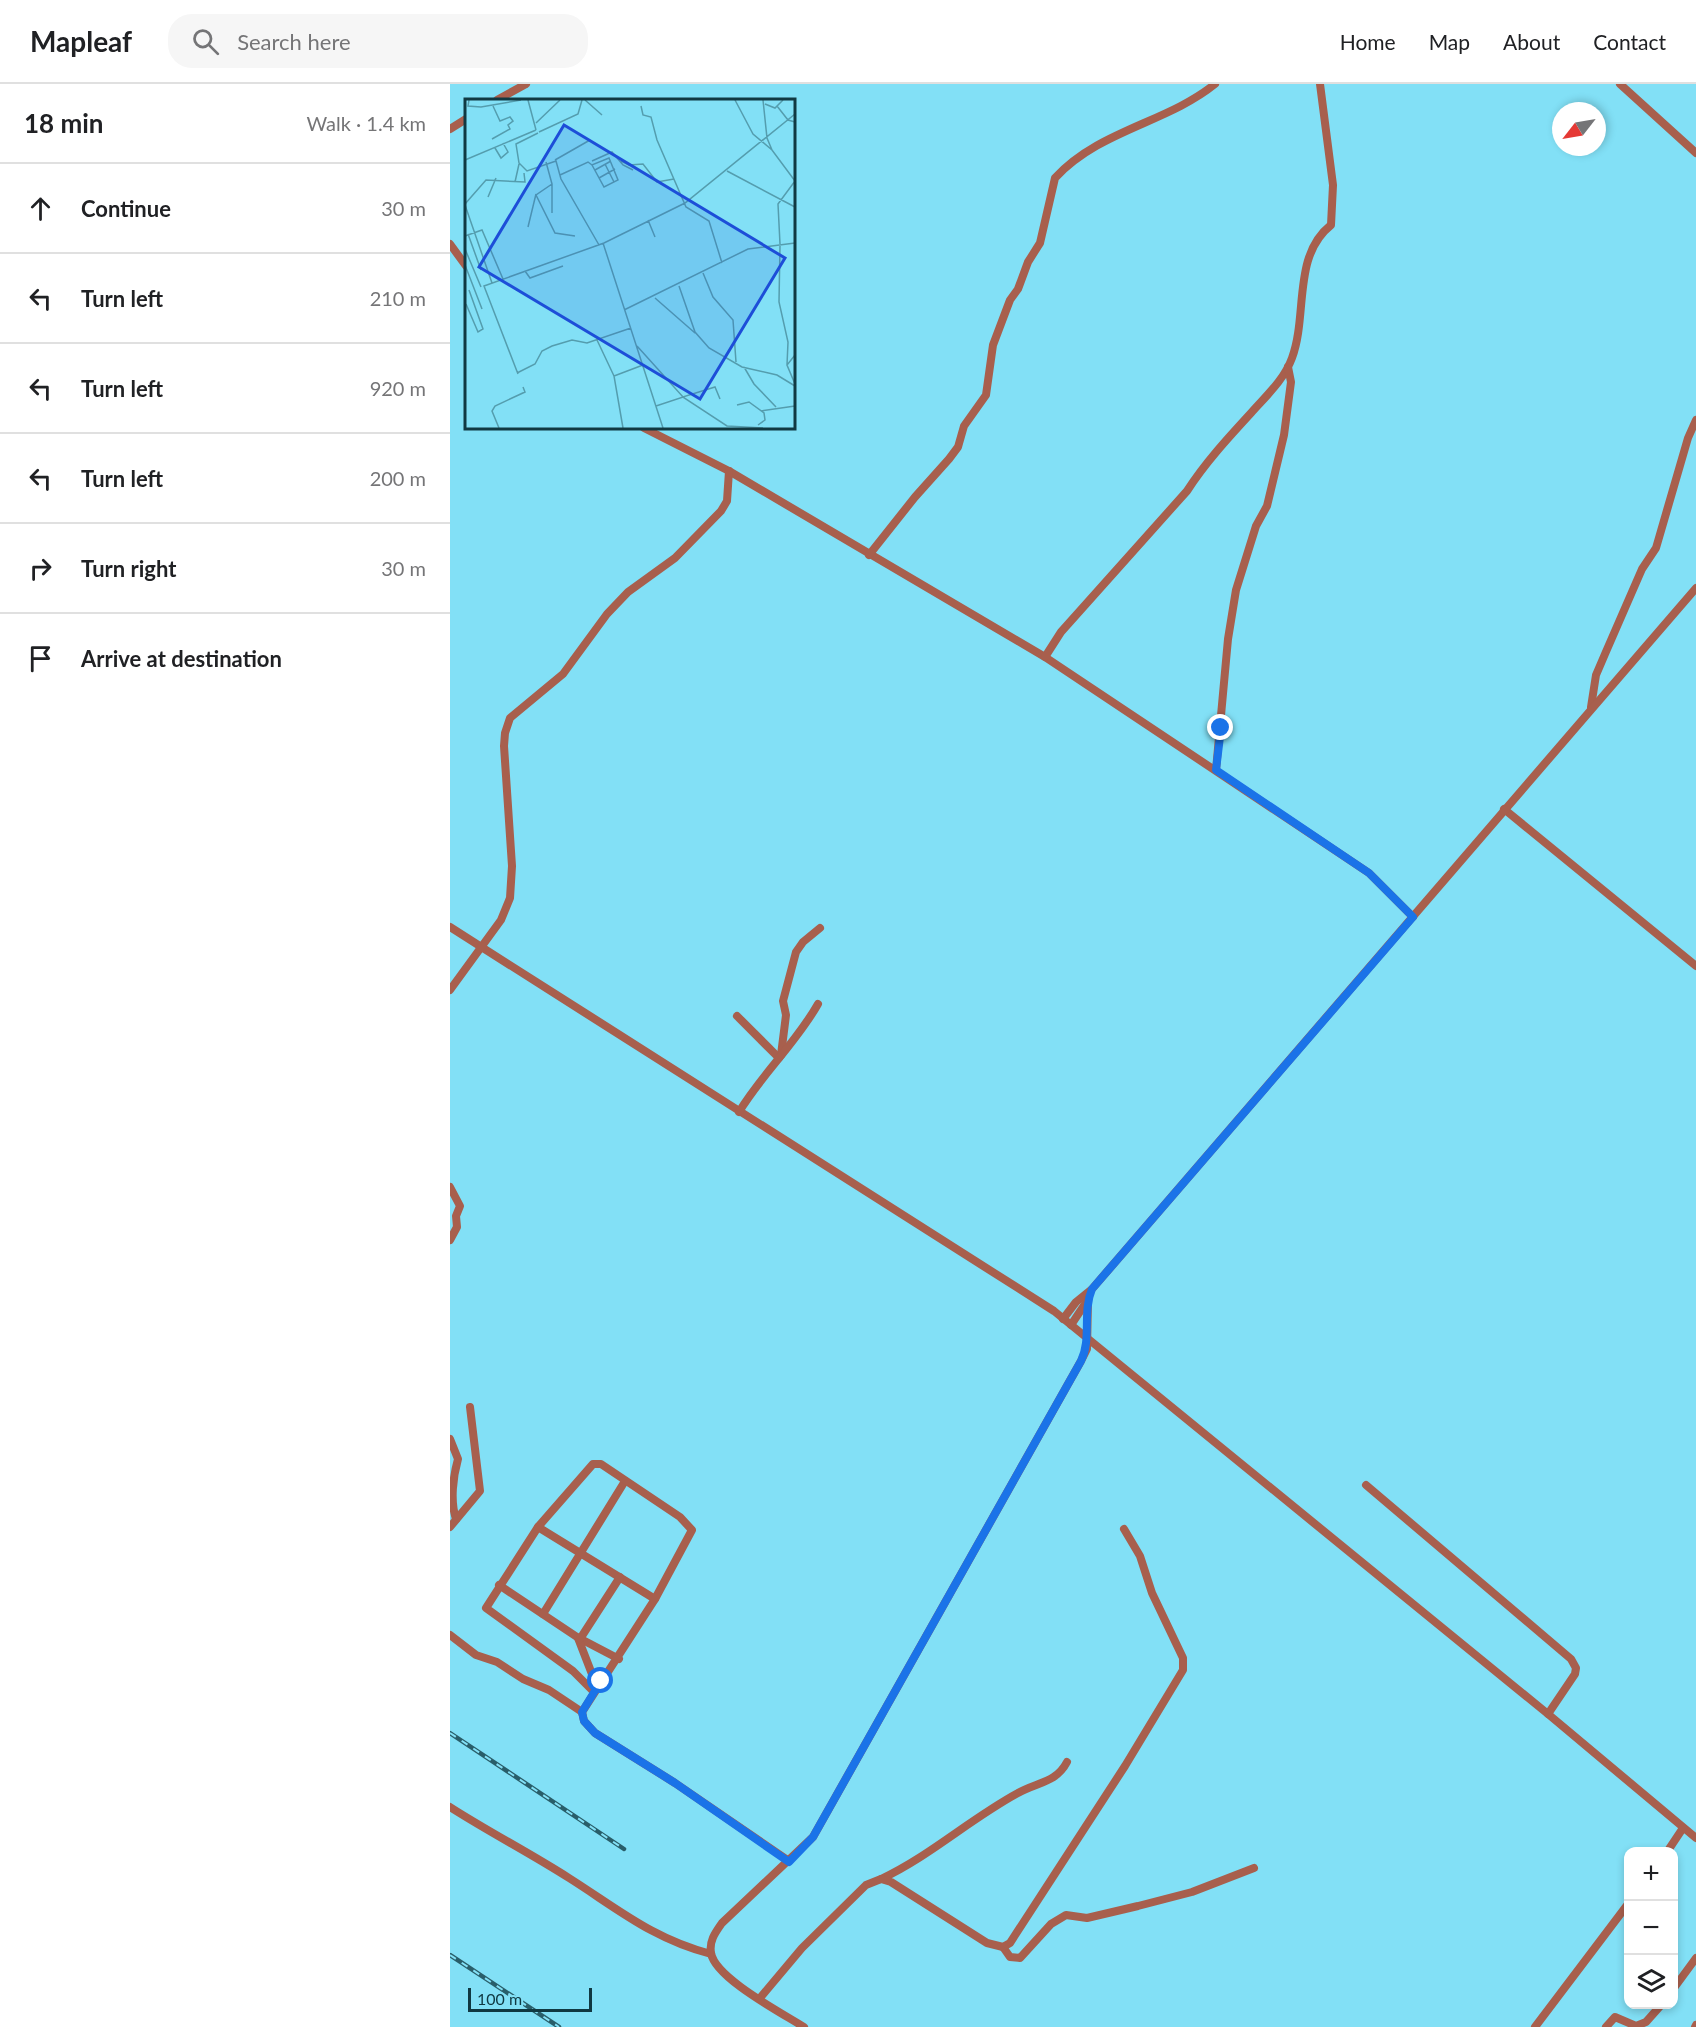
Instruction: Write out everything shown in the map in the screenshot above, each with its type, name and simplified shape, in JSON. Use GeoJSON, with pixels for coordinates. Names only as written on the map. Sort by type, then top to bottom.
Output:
{"type":"FeatureCollection","features":[{"type":"Feature","properties":{"kind":"street"},"geometry":{"type":"LineString","coordinates":[[499,99],[526,84]]}},
{"type":"Feature","properties":{"kind":"street"},"geometry":{"type":"LineString","coordinates":[[869,555],[958,447],[964,426],[986,395],[993,345],[1005,311],[1027,272],[1028,262],[1040,243],[1055,178],[1114,135],[1180,108],[1215,84]]}},
{"type":"Feature","properties":{"kind":"street"},"geometry":{"type":"LineString","coordinates":[[1044,657],[1061,632],[1186,491],[1217,451],[1272,390],[1288,367],[1296,342],[1309,255],[1315,241],[1331,225],[1333,185],[1320,84]]}},
{"type":"Feature","properties":{"kind":"street"},"geometry":{"type":"LineString","coordinates":[[1620,84],[1696,153]]}},
{"type":"Feature","properties":{"kind":"street"},"geometry":{"type":"LineString","coordinates":[[450,129],[465,120]]}},
{"type":"Feature","properties":{"kind":"street"},"geometry":{"type":"LineString","coordinates":[[450,244],[465,265]]}},
{"type":"Feature","properties":{"kind":"street"},"geometry":{"type":"LineString","coordinates":[[1216,770],[1220,748],[1227,649],[1236,590],[1256,526],[1267,506],[1284,435],[1291,382],[1288,367]]}},
{"type":"Feature","properties":{"kind":"street"},"geometry":{"type":"LineString","coordinates":[[1591,708],[1596,675],[1642,569],[1656,548],[1688,438],[1696,420]]}},
{"type":"Feature","properties":{"kind":"street"},"geometry":{"type":"LineString","coordinates":[[646,429],[729,471],[1044,657],[1369,873],[1413,917]]}},
{"type":"Feature","properties":{"kind":"street"},"geometry":{"type":"LineString","coordinates":[[450,990],[501,920],[510,898],[512,866],[504,746],[510,718],[563,674],[607,614],[628,592],[675,558],[720,511],[727,501],[729,471]]}},
{"type":"Feature","properties":{"kind":"street"},"geometry":{"type":"LineString","coordinates":[[1063,1319],[1076,1302],[1092,1289],[1696,588]]}},
{"type":"Feature","properties":{"kind":"street"},"geometry":{"type":"LineString","coordinates":[[1504,809],[1696,966]]}},
{"type":"Feature","properties":{"kind":"street"},"geometry":{"type":"LineString","coordinates":[[450,927],[482,945],[739,1112],[1054,1311],[1548,1714],[1696,1838]]}},
{"type":"Feature","properties":{"kind":"street"},"geometry":{"type":"LineString","coordinates":[[780,1056],[786,1015],[783,1001],[796,952],[803,942],[820,928]]}},
{"type":"Feature","properties":{"kind":"street"},"geometry":{"type":"LineString","coordinates":[[739,1112],[756,1084],[801,1032],[818,1004]]}},
{"type":"Feature","properties":{"kind":"street"},"geometry":{"type":"LineString","coordinates":[[737,1016],[780,1056]]}},
{"type":"Feature","properties":{"kind":"street"},"geometry":{"type":"LineString","coordinates":[[450,1187],[460,1206],[456,1216],[457,1227],[450,1239]]}},
{"type":"Feature","properties":{"kind":"street"},"geometry":{"type":"LineString","coordinates":[[1071,1325],[1088,1300],[1092,1289]]}},
{"type":"Feature","properties":{"kind":"street"},"geometry":{"type":"LineString","coordinates":[[804,2027],[717,1967],[711,1954],[711,1939],[722,1923],[813,1837],[1081,1361],[1087,1349],[1088,1300]]}},
{"type":"Feature","properties":{"kind":"street"},"geometry":{"type":"LineString","coordinates":[[1054,1311],[1076,1302]]}},
{"type":"Feature","properties":{"kind":"street"},"geometry":{"type":"LineString","coordinates":[[450,1527],[465,1512],[480,1491],[470,1407]]}},
{"type":"Feature","properties":{"kind":"street"},"geometry":{"type":"LineString","coordinates":[[450,1439],[458,1459],[454,1471],[452,1505],[456,1519]]}},
{"type":"Feature","properties":{"kind":"street"},"geometry":{"type":"LineString","coordinates":[[595,1689],[486,1608],[538,1527],[593,1464],[601,1464],[680,1517],[692,1530],[619,1659],[595,1689],[582,1712],[584,1721],[595,1733],[675,1783],[789,1862]]}},
{"type":"Feature","properties":{"kind":"street"},"geometry":{"type":"LineString","coordinates":[[543,1614],[625,1480]]}},
{"type":"Feature","properties":{"kind":"street"},"geometry":{"type":"LineString","coordinates":[[1366,1485],[1571,1659],[1576,1668],[1575,1674],[1548,1714]]}},
{"type":"Feature","properties":{"kind":"street"},"geometry":{"type":"LineString","coordinates":[[538,1527],[655,1599]]}},
{"type":"Feature","properties":{"kind":"street"},"geometry":{"type":"LineString","coordinates":[[1003,1947],[1017,1935],[1183,1670],[1183,1658],[1152,1593],[1140,1556],[1124,1529]]}},
{"type":"Feature","properties":{"kind":"street"},"geometry":{"type":"LineString","coordinates":[[579,1638],[620,1577]]}},
{"type":"Feature","properties":{"kind":"street"},"geometry":{"type":"LineString","coordinates":[[499,1585],[579,1638],[619,1659]]}},
{"type":"Feature","properties":{"kind":"street"},"geometry":{"type":"LineString","coordinates":[[450,1635],[476,1655],[497,1662],[523,1679],[549,1690],[582,1712]]}},
{"type":"Feature","properties":{"kind":"street"},"geometry":{"type":"LineString","coordinates":[[579,1638],[586,1654],[595,1689]]}},
{"type":"Feature","properties":{"kind":"street"},"geometry":{"type":"LineString","coordinates":[[760,1998],[802,1948],[866,1885],[917,1862],[971,1820],[1024,1790],[1056,1777],[1067,1762]]}},
{"type":"Feature","properties":{"kind":"street"},"geometry":{"type":"LineString","coordinates":[[450,1807],[567,1877],[665,1940],[711,1954]]}},
{"type":"Feature","properties":{"kind":"street"},"geometry":{"type":"LineString","coordinates":[[1670,1847],[1683,1828]]}},
{"type":"Feature","properties":{"kind":"street"},"geometry":{"type":"LineString","coordinates":[[881,1879],[891,1882],[987,1943],[1003,1947],[1010,1957],[1020,1958],[1051,1924],[1066,1915],[1087,1918],[1138,1906],[1192,1892],[1254,1869]]}},
{"type":"Feature","properties":{"kind":"street"},"geometry":{"type":"LineString","coordinates":[[1535,2027],[1624,1911]]}},
{"type":"Feature","properties":{"kind":"street"},"geometry":{"type":"LineString","coordinates":[[1678,1983],[1696,1958]]}},
{"type":"Feature","properties":{"kind":"street"},"geometry":{"type":"LineString","coordinates":[[1606,2027],[1615,2018],[1637,2026],[1646,2022],[1658,2009]]}},
{"type":"Feature","properties":{"kind":"railway"},"geometry":{"type":"LineString","coordinates":[[450,1733],[624,1849]]}},
{"type":"Feature","properties":{"kind":"railway"},"geometry":{"type":"LineString","coordinates":[[450,1955],[559,2027]]}},
{"type":"Feature","properties":{"kind":"route"},"geometry":{"type":"LineString","coordinates":[[601,1681],[582,1712],[584,1721],[595,1733],[675,1783],[789,1862],[813,1837],[993,1521],[1081,1361],[1087,1349],[1086,1307],[1092,1289],[1413,917],[1369,873],[1216,770],[1220,755],[1221,728]]}}]}
